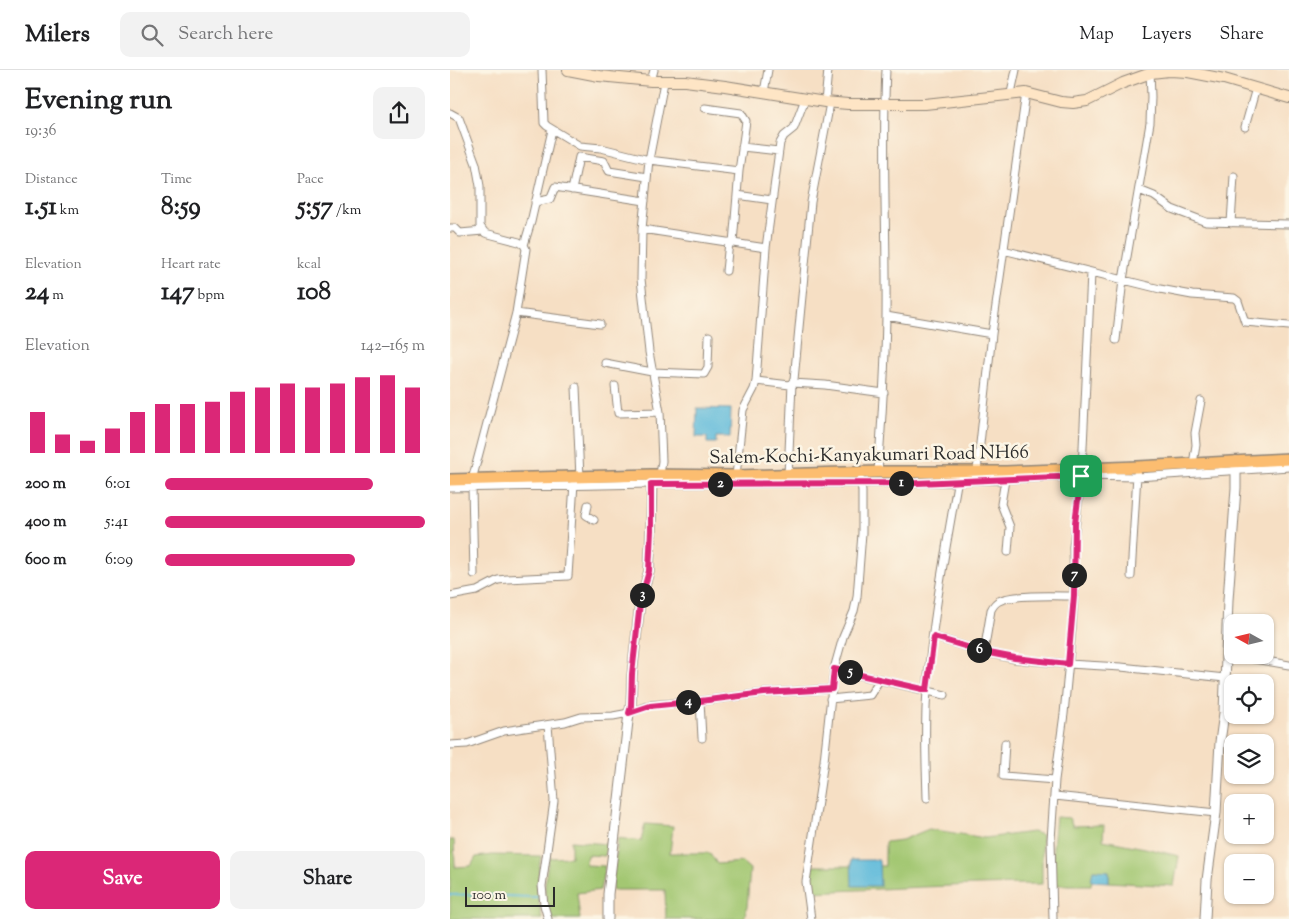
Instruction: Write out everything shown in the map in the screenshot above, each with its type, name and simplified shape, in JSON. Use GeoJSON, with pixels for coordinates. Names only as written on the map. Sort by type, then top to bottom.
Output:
{"type":"FeatureCollection","features":[{"type":"Feature","properties":{"kind":"highway","name":"Salem-Kochi-Kanyakumari Road NH66"},"geometry":{"type":"LineString","coordinates":[[450,480],[472,484],[788,475],[861,479],[878,472],[958,477],[977,472],[1006,475],[1137,472],[1194,464],[1236,465],[1289,459]]}},
{"type":"Feature","properties":{"kind":"main road"},"geometry":{"type":"LineString","coordinates":[[568,70],[651,81],[685,81],[827,103],[925,104],[1011,93],[1026,93],[1061,102],[1086,101],[1150,72],[1171,71],[1221,74],[1256,88],[1289,98]]}},
{"type":"Feature","properties":{"kind":"street"},"geometry":{"type":"LineString","coordinates":[[542,70],[543,118],[546,126],[580,146],[601,148],[649,160],[739,171]]}},
{"type":"Feature","properties":{"kind":"street"},"geometry":{"type":"LineString","coordinates":[[651,81],[654,70]]}},
{"type":"Feature","properties":{"kind":"street"},"geometry":{"type":"LineString","coordinates":[[764,92],[768,70]]}},
{"type":"Feature","properties":{"kind":"street"},"geometry":{"type":"LineString","coordinates":[[788,475],[792,383],[794,380],[811,202],[827,103],[828,70]]}},
{"type":"Feature","properties":{"kind":"street"},"geometry":{"type":"LineString","coordinates":[[878,472],[884,393],[886,316],[884,105],[886,70]]}},
{"type":"Feature","properties":{"kind":"street"},"geometry":{"type":"LineString","coordinates":[[1011,93],[1016,70]]}},
{"type":"Feature","properties":{"kind":"street"},"geometry":{"type":"LineString","coordinates":[[1116,340],[1123,280],[1151,112],[1150,72]]}},
{"type":"Feature","properties":{"kind":"street"},"geometry":{"type":"LineString","coordinates":[[608,919],[608,894],[631,706],[632,674],[640,603],[649,571],[660,412],[658,393],[652,372],[641,279],[642,229],[647,177],[664,82]]}},
{"type":"Feature","properties":{"kind":"street"},"geometry":{"type":"LineString","coordinates":[[1245,127],[1256,88]]}},
{"type":"Feature","properties":{"kind":"street"},"geometry":{"type":"LineString","coordinates":[[977,472],[992,334],[1026,93]]}},
{"type":"Feature","properties":{"kind":"street"},"geometry":{"type":"LineString","coordinates":[[736,476],[742,410],[754,389],[760,354],[766,248],[781,140],[792,131],[797,123],[805,99]]}},
{"type":"Feature","properties":{"kind":"street"},"geometry":{"type":"LineString","coordinates":[[705,108],[741,114],[746,121],[726,270]]}},
{"type":"Feature","properties":{"kind":"street"},"geometry":{"type":"LineString","coordinates":[[450,113],[458,118],[476,164],[480,186],[480,226],[483,231]]}},
{"type":"Feature","properties":{"kind":"street"},"geometry":{"type":"LineString","coordinates":[[524,245],[552,130]]}},
{"type":"Feature","properties":{"kind":"street"},"geometry":{"type":"LineString","coordinates":[[742,147],[779,151]]}},
{"type":"Feature","properties":{"kind":"street"},"geometry":{"type":"LineString","coordinates":[[572,190],[580,158],[604,161],[609,171],[647,177]]}},
{"type":"Feature","properties":{"kind":"street"},"geometry":{"type":"LineString","coordinates":[[1231,223],[1234,176]]}},
{"type":"Feature","properties":{"kind":"street"},"geometry":{"type":"LineString","coordinates":[[535,202],[550,199],[555,187],[645,201]]}},
{"type":"Feature","properties":{"kind":"street"},"geometry":{"type":"LineString","coordinates":[[1139,190],[1154,196],[1172,209],[1206,222],[1289,224]]}},
{"type":"Feature","properties":{"kind":"street"},"geometry":{"type":"LineString","coordinates":[[737,195],[772,200]]}},
{"type":"Feature","properties":{"kind":"street"},"geometry":{"type":"LineString","coordinates":[[450,228],[455,228],[460,233],[483,231],[520,242],[526,249],[516,313],[472,484],[474,574]]}},
{"type":"Feature","properties":{"kind":"street"},"geometry":{"type":"LineString","coordinates":[[642,229],[766,248]]}},
{"type":"Feature","properties":{"kind":"street"},"geometry":{"type":"LineString","coordinates":[[1003,250],[1160,289],[1192,295],[1234,298],[1238,301],[1246,322],[1289,326]]}},
{"type":"Feature","properties":{"kind":"street"},"geometry":{"type":"LineString","coordinates":[[1053,919],[1051,840],[1055,780],[1064,714],[1074,596],[1073,547],[1081,473],[1091,273]]}},
{"type":"Feature","properties":{"kind":"street"},"geometry":{"type":"LineString","coordinates":[[516,313],[600,324]]}},
{"type":"Feature","properties":{"kind":"street"},"geometry":{"type":"LineString","coordinates":[[886,316],[992,334]]}},
{"type":"Feature","properties":{"kind":"street"},"geometry":{"type":"LineString","coordinates":[[605,363],[652,372],[704,374],[708,367],[709,336]]}},
{"type":"Feature","properties":{"kind":"street"},"geometry":{"type":"LineString","coordinates":[[756,381],[790,385],[792,383],[825,385],[884,393]]}},
{"type":"Feature","properties":{"kind":"street"},"geometry":{"type":"LineString","coordinates":[[615,386],[618,413],[660,412]]}},
{"type":"Feature","properties":{"kind":"street"},"geometry":{"type":"LineString","coordinates":[[450,596],[477,590],[498,580],[568,576],[576,481],[576,387]]}},
{"type":"Feature","properties":{"kind":"street"},"geometry":{"type":"LineString","coordinates":[[1194,464],[1195,433],[1201,400]]}},
{"type":"Feature","properties":{"kind":"street"},"geometry":{"type":"LineString","coordinates":[[1131,576],[1137,472],[1236,465],[1289,467]]}},
{"type":"Feature","properties":{"kind":"street"},"geometry":{"type":"LineString","coordinates":[[1227,614],[1236,465]]}},
{"type":"Feature","properties":{"kind":"street"},"geometry":{"type":"LineString","coordinates":[[654,478],[861,479],[1006,475],[1002,504],[1010,527],[1008,552]]}},
{"type":"Feature","properties":{"kind":"street"},"geometry":{"type":"LineString","coordinates":[[927,798],[925,728],[927,690],[958,477]]}},
{"type":"Feature","properties":{"kind":"street"},"geometry":{"type":"LineString","coordinates":[[811,919],[806,882],[824,762],[834,669],[843,637],[854,611],[856,597],[862,533],[861,479]]}},
{"type":"Feature","properties":{"kind":"street"},"geometry":{"type":"LineString","coordinates":[[450,488],[472,484]]}},
{"type":"Feature","properties":{"kind":"street"},"geometry":{"type":"LineString","coordinates":[[588,505],[586,515],[594,520]]}},
{"type":"Feature","properties":{"kind":"street"},"geometry":{"type":"LineString","coordinates":[[984,652],[991,610],[998,601],[1043,596],[1074,596]]}},
{"type":"Feature","properties":{"kind":"street"},"geometry":{"type":"LineString","coordinates":[[934,637],[984,652],[1015,658],[1224,678]]}},
{"type":"Feature","properties":{"kind":"street"},"geometry":{"type":"LineString","coordinates":[[1274,662],[1289,664]]}},
{"type":"Feature","properties":{"kind":"street"},"geometry":{"type":"LineString","coordinates":[[834,669],[945,695]]}},
{"type":"Feature","properties":{"kind":"street"},"geometry":{"type":"LineString","coordinates":[[830,699],[870,696],[880,679]]}},
{"type":"Feature","properties":{"kind":"street"},"geometry":{"type":"LineString","coordinates":[[450,745],[467,744],[504,732],[581,717],[613,716],[629,713],[650,706],[764,693],[832,689]]}},
{"type":"Feature","properties":{"kind":"street"},"geometry":{"type":"LineString","coordinates":[[1205,919],[1207,880],[1216,813],[1224,693]]}},
{"type":"Feature","properties":{"kind":"street"},"geometry":{"type":"LineString","coordinates":[[700,701],[702,738]]}},
{"type":"Feature","properties":{"kind":"street"},"geometry":{"type":"LineString","coordinates":[[548,724],[554,801],[542,886],[548,919]]}},
{"type":"Feature","properties":{"kind":"street"},"geometry":{"type":"LineString","coordinates":[[1004,743],[1003,776],[1055,780]]}},
{"type":"Feature","properties":{"kind":"street"},"geometry":{"type":"LineString","coordinates":[[1055,796],[1216,813]]}},
{"type":"Feature","properties":{"kind":"street"},"geometry":{"type":"LineString","coordinates":[[806,919],[809,908]]}},
{"type":"Feature","properties":{"kind":"green space"},"geometry":{"type":"Polygon","coordinates":[[[1056,817],[1069,818],[1073,826],[1104,825],[1103,840],[1179,856],[1174,886],[1109,882],[1109,871],[1093,870],[1091,885],[1054,885],[1053,847],[1056,817]]]}},
{"type":"Feature","properties":{"kind":"green space"},"geometry":{"type":"Polygon","coordinates":[[[645,824],[673,826],[670,853],[710,853],[717,864],[742,862],[750,869],[747,907],[744,919],[666,919],[665,890],[612,890],[618,838],[641,841],[645,824]]]}},
{"type":"Feature","properties":{"kind":"green space"},"geometry":{"type":"Polygon","coordinates":[[[929,829],[985,838],[1033,832],[1042,835],[1042,884],[811,892],[812,866],[885,866],[885,842],[902,840],[929,829]]]}},
{"type":"Feature","properties":{"kind":"green space"},"geometry":{"type":"Polygon","coordinates":[[[450,840],[454,840],[455,867],[471,866],[476,857],[492,855],[541,856],[538,888],[542,919],[450,919],[450,840]]]}},
{"type":"Feature","properties":{"kind":"green space"},"geometry":{"type":"Polygon","coordinates":[[[571,841],[607,844],[605,856],[587,855],[586,865],[605,866],[600,890],[577,893],[580,919],[550,919],[545,889],[549,858],[571,857],[571,841]]]}},
{"type":"Feature","properties":{"kind":"water"},"geometry":{"type":"Polygon","coordinates":[[[697,408],[731,409],[730,437],[716,437],[716,443],[707,443],[707,437],[696,437],[697,408]]]}},
{"type":"Feature","properties":{"kind":"water"},"geometry":{"type":"Polygon","coordinates":[[[851,860],[879,860],[880,886],[852,886],[851,860]]]}},
{"type":"Feature","properties":{"kind":"water"},"geometry":{"type":"Polygon","coordinates":[[[1093,870],[1109,871],[1109,882],[1091,881],[1093,870]]]}},
{"type":"Feature","properties":{"kind":"waterway"},"geometry":{"type":"LineString","coordinates":[[450,895],[539,897]]}},
{"type":"Feature","properties":{"kind":"route"},"geometry":{"type":"LineString","coordinates":[[1081,476],[1073,547],[1074,596],[1068,664],[1015,658],[984,652],[934,637],[927,690],[834,669],[832,689],[764,693],[650,706],[629,713],[640,603],[649,571],[651,484],[917,483],[1081,476]]}}]}
